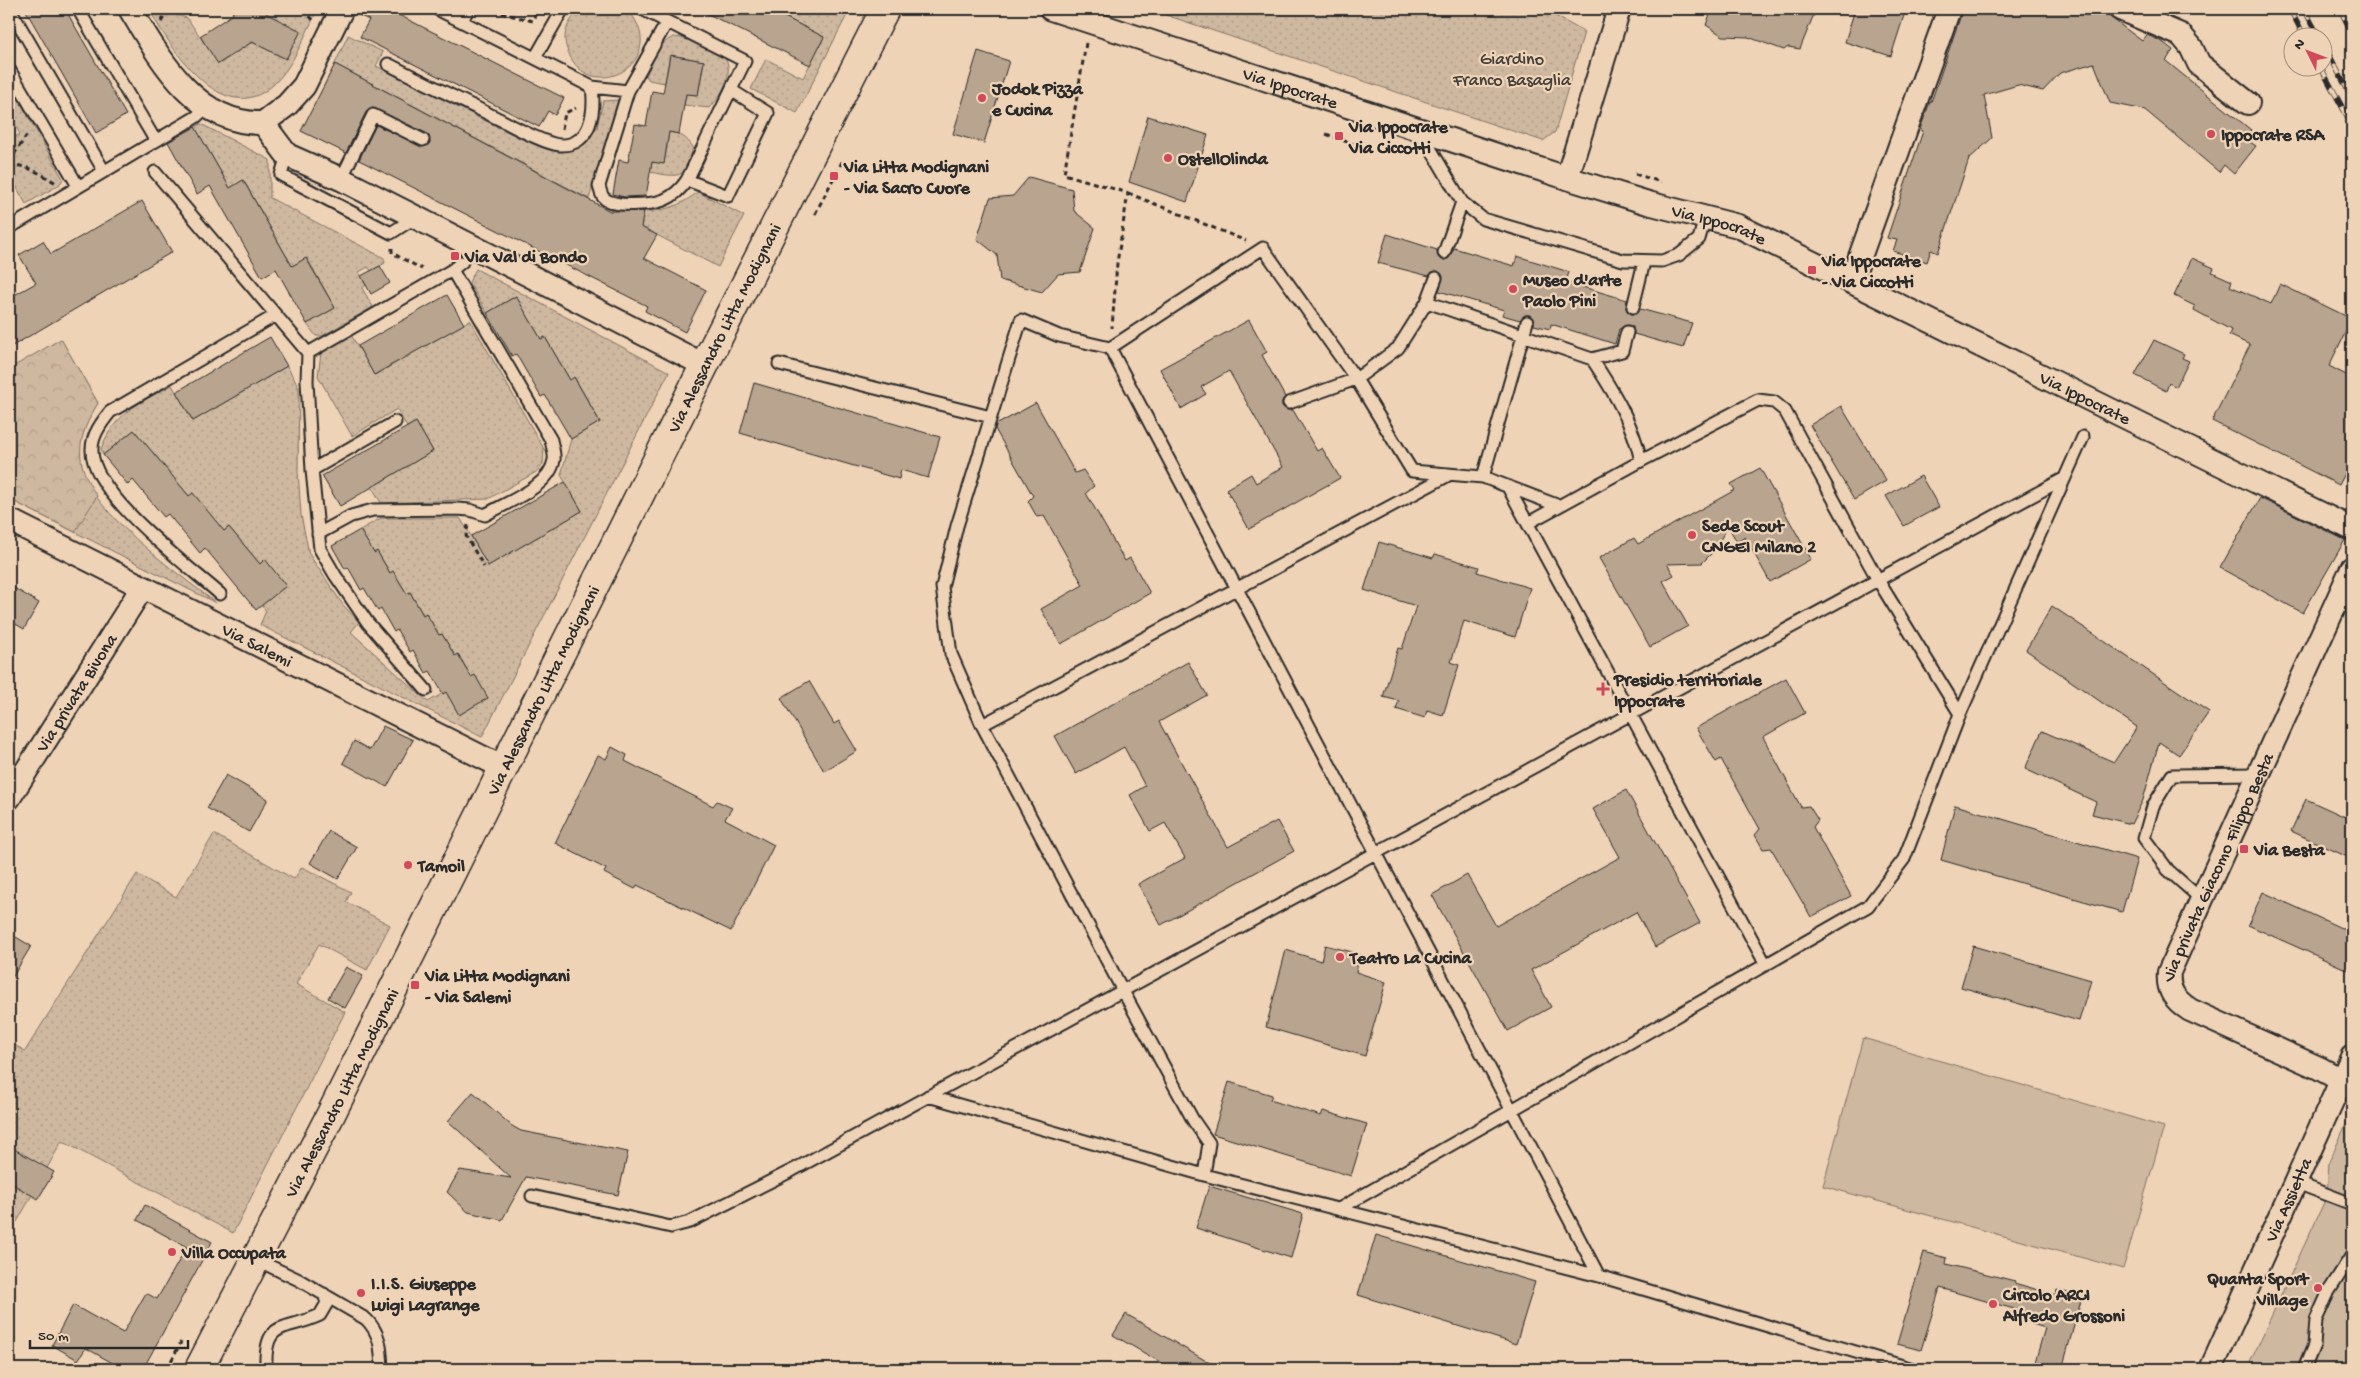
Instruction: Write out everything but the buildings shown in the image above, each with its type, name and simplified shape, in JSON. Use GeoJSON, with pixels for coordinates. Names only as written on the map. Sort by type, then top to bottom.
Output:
{"type":"FeatureCollection","features":[{"type":"Feature","properties":{"kind":"street"},"geometry":{"type":"LineString","coordinates":[[130,9],[158,55],[176,79],[208,106],[228,118],[247,123],[263,122],[287,105],[304,86],[342,9]]}},
{"type":"Feature","properties":{"kind":"street","name":"Via Alessandro Litta Modignani"},"geometry":{"type":"LineString","coordinates":[[198,1369],[257,1260],[704,365],[885,9]]}},
{"type":"Feature","properties":{"kind":"street","name":"Via Ippocrate"},"geometry":{"type":"LineString","coordinates":[[1051,9],[1567,178],[1738,226],[2352,530]]}},
{"type":"Feature","properties":{"kind":"street"},"geometry":{"type":"LineString","coordinates":[[1567,178],[1619,9]]}},
{"type":"Feature","properties":{"kind":"street"},"geometry":{"type":"LineString","coordinates":[[1851,282],[1949,9]]}},
{"type":"Feature","properties":{"kind":"street"},"geometry":{"type":"LineString","coordinates":[[2120,9],[2181,35],[2191,47],[2200,64],[2248,103]]}},
{"type":"Feature","properties":{"kind":"street"},"geometry":{"type":"LineString","coordinates":[[263,122],[288,155],[341,179],[704,365]]}},
{"type":"Feature","properties":{"kind":"street","name":"Via Salemi"},"geometry":{"type":"LineString","coordinates":[[9,520],[504,768]]}},
{"type":"Feature","properties":{"kind":"street","name":"Via privata Giacomo Filippo Besta"},"geometry":{"type":"LineString","coordinates":[[2341,1080],[2319,1068],[2190,1010],[2174,998],[2168,986],[2169,972],[2352,568]]}},
{"type":"Feature","properties":{"kind":"street","name":"Via privata Bivona"},"geometry":{"type":"LineString","coordinates":[[9,798],[142,588]]}},
{"type":"Feature","properties":{"kind":"street","name":"Via Assietta"},"geometry":{"type":"LineString","coordinates":[[2211,1369],[2297,1183],[2352,1057]]}},
{"type":"Feature","properties":{"kind":"lane"},"geometry":{"type":"LineString","coordinates":[[10,9],[104,171]]}},
{"type":"Feature","properties":{"kind":"lane"},"geometry":{"type":"LineString","coordinates":[[78,9],[155,140]]}},
{"type":"Feature","properties":{"kind":"lane"},"geometry":{"type":"LineString","coordinates":[[437,9],[465,15],[535,58],[592,87],[628,91]]}},
{"type":"Feature","properties":{"kind":"lane"},"geometry":{"type":"LineString","coordinates":[[535,58],[563,9]]}},
{"type":"Feature","properties":{"kind":"lane"},"geometry":{"type":"LineString","coordinates":[[642,9],[746,61],[687,180],[670,197],[648,204],[612,203],[602,196],[599,186],[628,91],[667,22]]}},
{"type":"Feature","properties":{"kind":"lane"},"geometry":{"type":"LineString","coordinates":[[388,64],[526,132],[559,145],[571,143],[582,136],[592,123],[594,100],[592,87]]}},
{"type":"Feature","properties":{"kind":"lane"},"geometry":{"type":"LineString","coordinates":[[9,69],[78,186]]}},
{"type":"Feature","properties":{"kind":"lane"},"geometry":{"type":"LineString","coordinates":[[687,180],[728,196],[768,113],[731,90]]}},
{"type":"Feature","properties":{"kind":"lane"},"geometry":{"type":"LineString","coordinates":[[9,228],[196,117],[208,106]]}},
{"type":"Feature","properties":{"kind":"lane"},"geometry":{"type":"LineString","coordinates":[[341,179],[373,115],[423,140]]}},
{"type":"Feature","properties":{"kind":"lane"},"geometry":{"type":"LineString","coordinates":[[1418,128],[1462,202],[1483,220],[1623,260],[1644,262],[1662,261],[1679,255],[1699,240],[1704,218]]}},
{"type":"Feature","properties":{"kind":"lane"},"geometry":{"type":"LineString","coordinates":[[288,155],[281,175],[391,232],[416,217]]}},
{"type":"Feature","properties":{"kind":"lane"},"geometry":{"type":"LineString","coordinates":[[155,172],[308,352],[307,381],[312,470],[320,549],[335,575],[368,623],[426,690]]}},
{"type":"Feature","properties":{"kind":"lane"},"geometry":{"type":"LineString","coordinates":[[1444,253],[1462,202]]}},
{"type":"Feature","properties":{"kind":"lane"},"geometry":{"type":"LineString","coordinates":[[1204,1175],[1209,1143],[1193,1120],[982,725],[951,654],[942,587],[957,526],[1021,320],[1059,336],[1110,348],[1263,248],[1356,378],[1412,471],[1447,476],[1483,477],[1559,506]]}},
{"type":"Feature","properties":{"kind":"lane"},"geometry":{"type":"LineString","coordinates":[[308,352],[452,270],[462,262]]}},
{"type":"Feature","properties":{"kind":"lane"},"geometry":{"type":"LineString","coordinates":[[1633,307],[1644,262]]}},
{"type":"Feature","properties":{"kind":"lane"},"geometry":{"type":"LineString","coordinates":[[318,534],[352,516],[373,510],[470,510],[485,515],[541,483],[550,472],[554,458],[551,440],[452,270]]}},
{"type":"Feature","properties":{"kind":"lane"},"geometry":{"type":"LineString","coordinates":[[1289,403],[1356,378],[1398,348],[1427,302],[1436,278]]}},
{"type":"Feature","properties":{"kind":"lane"},"geometry":{"type":"LineString","coordinates":[[1427,302],[1592,359],[1622,351],[1627,332]]}},
{"type":"Feature","properties":{"kind":"lane"},"geometry":{"type":"LineString","coordinates":[[220,594],[136,520],[108,488],[93,463],[92,447],[98,429],[110,412],[276,315]]}},
{"type":"Feature","properties":{"kind":"lane"},"geometry":{"type":"LineString","coordinates":[[1483,477],[1527,322]]}},
{"type":"Feature","properties":{"kind":"lane"},"geometry":{"type":"LineString","coordinates":[[1110,348],[1599,1276]]}},
{"type":"Feature","properties":{"kind":"lane"},"geometry":{"type":"LineString","coordinates":[[1592,359],[1618,398],[1637,442],[1641,461]]}},
{"type":"Feature","properties":{"kind":"lane"},"geometry":{"type":"LineString","coordinates":[[779,364],[991,417]]}},
{"type":"Feature","properties":{"kind":"lane"},"geometry":{"type":"LineString","coordinates":[[1528,523],[1758,400],[1774,402],[1785,411],[1878,580],[1960,714]]}},
{"type":"Feature","properties":{"kind":"lane"},"geometry":{"type":"LineString","coordinates":[[312,470],[395,422]]}},
{"type":"Feature","properties":{"kind":"lane"},"geometry":{"type":"LineString","coordinates":[[1339,1209],[1868,906],[1904,859],[1960,714],[2083,437]]}},
{"type":"Feature","properties":{"kind":"lane"},"geometry":{"type":"LineString","coordinates":[[982,725],[1447,476]]}},
{"type":"Feature","properties":{"kind":"lane"},"geometry":{"type":"LineString","coordinates":[[532,1196],[672,1228],[690,1222],[793,1170],[2065,478]]}},
{"type":"Feature","properties":{"kind":"lane"},"geometry":{"type":"LineString","coordinates":[[1509,488],[1766,965]]}},
{"type":"Feature","properties":{"kind":"lane"},"geometry":{"type":"LineString","coordinates":[[2202,900],[2168,870],[2144,838],[2153,806],[2172,776],[2258,774]]}},
{"type":"Feature","properties":{"kind":"lane"},"geometry":{"type":"LineString","coordinates":[[928,1096],[1204,1175],[1599,1276],[1913,1369]]}},
{"type":"Feature","properties":{"kind":"lane"},"geometry":{"type":"LineString","coordinates":[[2297,1183],[2352,1204]]}},
{"type":"Feature","properties":{"kind":"lane"},"geometry":{"type":"LineString","coordinates":[[2304,1369],[2314,1345],[2316,1320],[2328,1291],[2352,1255]]}},
{"type":"Feature","properties":{"kind":"lane"},"geometry":{"type":"LineString","coordinates":[[257,1260],[356,1312],[374,1327],[380,1342],[382,1369]]}},
{"type":"Feature","properties":{"kind":"lane"},"geometry":{"type":"LineString","coordinates":[[266,1369],[265,1349],[269,1337],[280,1328],[320,1315],[327,1303],[324,1294]]}},
{"type":"Feature","properties":{"kind":"path"},"geometry":{"type":"LineString","coordinates":[[465,15],[494,11],[533,21],[537,9]]}},
{"type":"Feature","properties":{"kind":"path"},"geometry":{"type":"LineString","coordinates":[[1089,22],[1064,174],[1128,193],[1263,248]]}},
{"type":"Feature","properties":{"kind":"path"},"geometry":{"type":"LineString","coordinates":[[559,145],[565,113],[594,100]]}},
{"type":"Feature","properties":{"kind":"path"},"geometry":{"type":"LineString","coordinates":[[42,124],[30,130],[9,163],[23,165],[36,170],[59,185],[78,186]]}},
{"type":"Feature","properties":{"kind":"path"},"geometry":{"type":"LineString","coordinates":[[1326,134],[1353,144]]}},
{"type":"Feature","properties":{"kind":"path"},"geometry":{"type":"LineString","coordinates":[[815,214],[844,158]]}},
{"type":"Feature","properties":{"kind":"path","name":"Via Ippocrate"},"geometry":{"type":"LineString","coordinates":[[1635,174],[1663,182]]}},
{"type":"Feature","properties":{"kind":"path"},"geometry":{"type":"LineString","coordinates":[[1110,348],[1117,263],[1128,193]]}},
{"type":"Feature","properties":{"kind":"path"},"geometry":{"type":"LineString","coordinates":[[391,232],[392,253],[438,278]]}},
{"type":"Feature","properties":{"kind":"path"},"geometry":{"type":"LineString","coordinates":[[9,427],[13,434]]}},
{"type":"Feature","properties":{"kind":"path"},"geometry":{"type":"LineString","coordinates":[[470,510],[466,536],[484,567]]}},
{"type":"Feature","properties":{"kind":"path"},"geometry":{"type":"LineString","coordinates":[[167,1369],[181,1342]]}},
{"type":"Feature","properties":{"kind":"green space"},"geometry":{"type":"Polygon","coordinates":[[[149,9],[163,9],[187,18],[219,64],[252,42],[286,59],[300,31],[267,14],[266,9],[318,9],[293,59],[273,85],[254,96],[235,98],[217,91],[184,62],[149,9]]]}},
{"type":"Feature","properties":{"kind":"green space"},"geometry":{"type":"Polygon","coordinates":[[[581,9],[627,9],[639,28],[641,46],[634,61],[622,71],[607,77],[592,76],[577,67],[567,49],[565,38],[567,27],[581,9]]]}},
{"type":"Feature","properties":{"kind":"green space"},"geometry":{"type":"Polygon","coordinates":[[[769,9],[850,9],[797,113],[751,89],[766,59],[803,78],[824,37],[769,9]]]}},
{"type":"Feature","properties":{"kind":"green space","name":"Giardino Franco Basaglia"},"geometry":{"type":"Polygon","coordinates":[[[1148,9],[1543,9],[1584,32],[1555,132],[1543,141],[1148,9]]]}},
{"type":"Feature","properties":{"kind":"green space"},"geometry":{"type":"Polygon","coordinates":[[[348,35],[383,52],[376,66],[522,139],[558,151],[574,150],[588,141],[597,127],[603,101],[619,100],[589,199],[335,64],[348,35]]]}},
{"type":"Feature","properties":{"kind":"green space"},"geometry":{"type":"Polygon","coordinates":[[[673,37],[700,44],[724,57],[728,69],[725,84],[718,98],[709,108],[684,105],[686,94],[698,95],[704,61],[670,55],[665,83],[649,80],[646,76],[659,49],[673,37]]]}},
{"type":"Feature","properties":{"kind":"green space"},"geometry":{"type":"Polygon","coordinates":[[[9,82],[63,179],[59,185],[26,204],[13,181],[9,183],[9,141],[20,134],[9,114],[9,82]]]}},
{"type":"Feature","properties":{"kind":"green space"},"geometry":{"type":"Polygon","coordinates":[[[201,124],[270,160],[270,198],[384,258],[385,263],[371,271],[368,267],[359,272],[366,285],[362,288],[373,307],[322,336],[316,336],[307,324],[335,308],[307,258],[292,266],[244,181],[230,188],[195,127],[201,124]]]}},
{"type":"Feature","properties":{"kind":"green space"},"geometry":{"type":"Polygon","coordinates":[[[669,132],[683,136],[693,147],[687,165],[681,174],[676,175],[650,172],[652,162],[664,163],[669,132]]]}},
{"type":"Feature","properties":{"kind":"green space"},"geometry":{"type":"Polygon","coordinates":[[[698,192],[744,216],[718,267],[611,211],[667,209],[687,200],[698,192]]]}},
{"type":"Feature","properties":{"kind":"green space"},"geometry":{"type":"Polygon","coordinates":[[[476,269],[669,372],[482,737],[260,625],[266,611],[262,605],[286,586],[265,560],[260,564],[229,527],[224,531],[189,496],[134,430],[103,455],[101,449],[113,426],[129,410],[172,385],[193,421],[287,366],[299,388],[298,471],[301,515],[309,554],[343,605],[359,622],[351,632],[428,702],[471,677],[459,655],[455,656],[442,634],[439,635],[426,613],[423,615],[410,592],[407,594],[393,571],[390,573],[377,551],[374,553],[360,530],[381,518],[460,518],[489,565],[582,511],[561,475],[571,439],[600,422],[575,378],[570,380],[545,337],[541,339],[516,296],[487,313],[469,282],[476,269]]]}},
{"type":"Feature","properties":{"kind":"green space"},"geometry":{"type":"Polygon","coordinates":[[[470,320],[544,449],[543,464],[538,471],[488,499],[381,503],[372,487],[433,451],[416,422],[407,427],[397,409],[352,436],[318,376],[321,353],[351,335],[375,375],[470,320]]]}},
{"type":"Feature","properties":{"kind":"green space"},"geometry":{"type":"Polygon","coordinates":[[[61,339],[98,403],[87,423],[80,445],[80,460],[85,479],[98,499],[115,519],[136,539],[216,603],[9,499],[9,370],[61,339]]]}},
{"type":"Feature","properties":{"kind":"green space"},"geometry":{"type":"Polygon","coordinates":[[[61,339],[98,403],[86,427],[81,450],[84,472],[97,496],[75,532],[9,499],[9,369],[61,339]]]}},
{"type":"Feature","properties":{"kind":"green space"},"geometry":{"type":"Polygon","coordinates":[[[214,834],[294,879],[302,867],[351,892],[346,902],[390,925],[367,970],[319,944],[296,984],[345,1012],[233,1233],[62,1141],[17,1222],[9,1218],[9,1042],[25,1051],[137,874],[176,897],[214,834]]]}},
{"type":"Feature","properties":{"kind":"green space"},"geometry":{"type":"Polygon","coordinates":[[[1863,1038],[2164,1127],[2123,1269],[1823,1186],[1863,1038]]]}},
{"type":"Feature","properties":{"kind":"green space","name":"Quanta Sport Village"},"geometry":{"type":"Polygon","coordinates":[[[2352,1111],[2352,1369],[2247,1369],[2327,1196],[2329,1162],[2352,1111]]]}},
{"type":"Feature","properties":{"kind":"railway"},"geometry":{"type":"LineString","coordinates":[[2290,9],[2300,28]]}},
{"type":"Feature","properties":{"kind":"railway"},"geometry":{"type":"LineString","coordinates":[[2304,9],[2314,28]]}},
{"type":"Feature","properties":{"kind":"railway"},"geometry":{"type":"LineString","coordinates":[[2340,9],[2352,33]]}},
{"type":"Feature","properties":{"kind":"railway"},"geometry":{"type":"LineString","coordinates":[[2334,64],[2352,98]]}},
{"type":"Feature","properties":{"kind":"railway"},"geometry":{"type":"LineString","coordinates":[[2326,78],[2352,125]]}},
{"type":"Feature","properties":{"kind":"place","name":"Jodok Pizza e Cucina"},"geometry":{"type":"Point","coordinates":[982,98]}},
{"type":"Feature","properties":{"kind":"place","name":"Ippocrate RSA"},"geometry":{"type":"Point","coordinates":[2211,134]}},
{"type":"Feature","properties":{"kind":"place","name":"Via Ippocrate Via Ciccotti"},"geometry":{"type":"Point","coordinates":[1339,136]}},
{"type":"Feature","properties":{"kind":"place","name":"OstellOlinda"},"geometry":{"type":"Point","coordinates":[1168,158]}},
{"type":"Feature","properties":{"kind":"place","name":"Via Litta Modignani - Via Sacro Cuore"},"geometry":{"type":"Point","coordinates":[834,176]}},
{"type":"Feature","properties":{"kind":"place","name":"Via Val di Bondo"},"geometry":{"type":"Point","coordinates":[455,256]}},
{"type":"Feature","properties":{"kind":"place","name":"Via Ippocrate - Via Ciccotti"},"geometry":{"type":"Point","coordinates":[1812,270]}},
{"type":"Feature","properties":{"kind":"place","name":"Museo d'arte Paolo Pini"},"geometry":{"type":"Point","coordinates":[1513,289]}},
{"type":"Feature","properties":{"kind":"place","name":"Sede Scout CNGEI Milano 2"},"geometry":{"type":"Point","coordinates":[1692,535]}},
{"type":"Feature","properties":{"kind":"place","name":"Presidio territoriale Ippocrate"},"geometry":{"type":"Point","coordinates":[1603,689]}},
{"type":"Feature","properties":{"kind":"place","name":"Via Besta"},"geometry":{"type":"Point","coordinates":[2244,849]}},
{"type":"Feature","properties":{"kind":"place","name":"Tamoil"},"geometry":{"type":"Point","coordinates":[408,865]}},
{"type":"Feature","properties":{"kind":"place","name":"Teatro La Cucina"},"geometry":{"type":"Point","coordinates":[1340,957]}},
{"type":"Feature","properties":{"kind":"place","name":"Via Litta Modignani - Via Salemi"},"geometry":{"type":"Point","coordinates":[415,985]}},
{"type":"Feature","properties":{"kind":"place","name":"Villa Occupata"},"geometry":{"type":"Point","coordinates":[172,1252]}},
{"type":"Feature","properties":{"kind":"place","name":"Quanta Sport Village"},"geometry":{"type":"Point","coordinates":[2318,1288]}},
{"type":"Feature","properties":{"kind":"place","name":"I.I.S. Giuseppe Luigi Lagrange"},"geometry":{"type":"Point","coordinates":[361,1293]}},
{"type":"Feature","properties":{"kind":"place","name":"Circolo ARCI Alfredo Grossoni"},"geometry":{"type":"Point","coordinates":[1993,1304]}}]}
